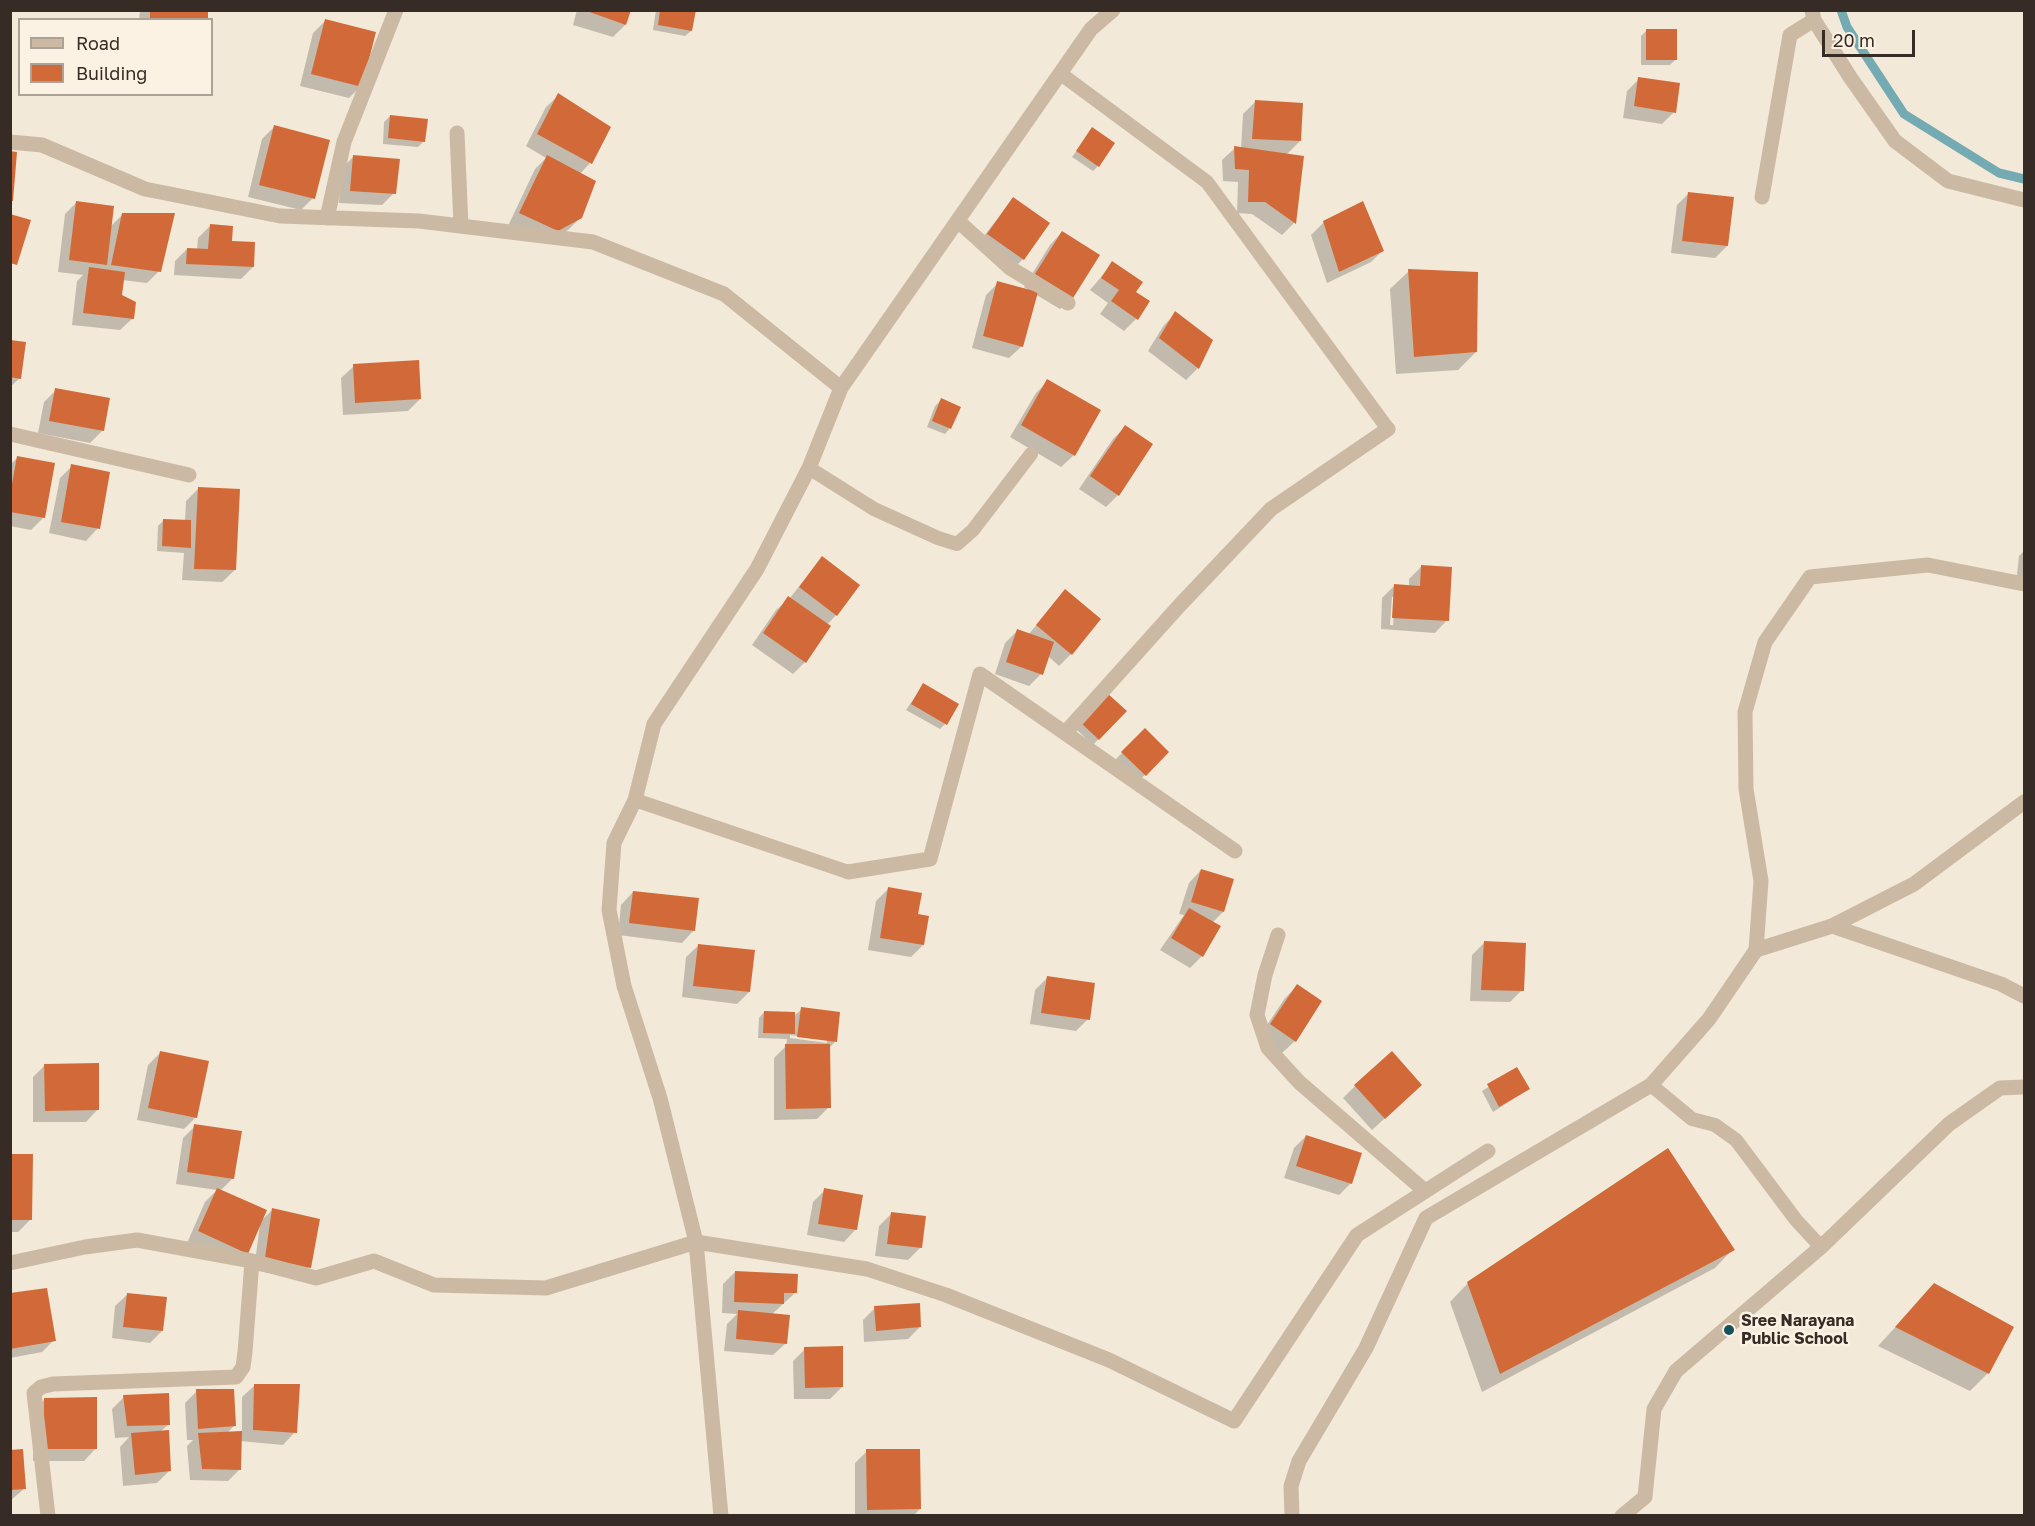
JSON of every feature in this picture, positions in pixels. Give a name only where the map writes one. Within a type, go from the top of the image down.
[{"type":"street","points":[[327,218],[345,142],[396,10]]},
{"type":"street","points":[[721,1515],[696,1242],[660,1098],[624,986],[609,910],[614,843],[635,800],[654,724],[758,569],[809,468],[841,388],[1091,29],[1113,10]]},
{"type":"street","points":[[1762,197],[1790,35],[1813,15],[1895,141],[1948,181],[2025,200]]},
{"type":"street","points":[[457,133],[461,226]]},
{"type":"street","points":[[10,142],[42,145],[145,189],[280,216],[419,221],[592,242],[724,294],[841,388]]},
{"type":"street","points":[[958,221],[1010,267],[1068,303]]},
{"type":"street","points":[[1065,733],[1179,606],[1271,509],[1388,429]]},
{"type":"street","points":[[10,434],[189,475]]},
{"type":"street","points":[[1292,1515],[1291,1486],[1299,1461],[1366,1348],[1426,1218],[1651,1085],[1710,1019],[1756,950],[1761,881],[1746,789],[1744,712],[1765,642],[1810,577],[1928,565],[2025,584]]},
{"type":"street","points":[[848,872],[930,859],[980,674],[1235,851]]},
{"type":"street","points":[[1756,950],[1832,926],[1914,884],[2025,801]]},
{"type":"street","points":[[1832,926],[2001,984],[2025,996]]},
{"type":"street","points":[[1278,935],[1264,975],[1257,1015],[1268,1048],[1299,1082],[1425,1191]]},
{"type":"street","points":[[1622,1515],[1644,1497],[1654,1409],[1676,1371],[1821,1247],[1949,1124],[2000,1088],[2025,1087]]},
{"type":"street","points":[[10,1263],[85,1246],[137,1240],[252,1261],[316,1278],[374,1261],[434,1285],[546,1288],[696,1242],[867,1269],[946,1295],[1109,1360],[1234,1421],[1357,1235],[1488,1150]]},
{"type":"street","points":[[48,1515],[34,1393],[41,1387],[53,1384],[237,1377],[243,1367],[245,1352],[252,1261]]},
{"type":"lane","points":[[1061,74],[1207,182],[1388,429]]},
{"type":"lane","points":[[809,468],[874,509],[938,538],[957,544],[974,530],[1031,454]]},
{"type":"lane","points":[[635,800],[848,872]]},
{"type":"lane","points":[[1651,1085],[1692,1119],[1715,1125],[1736,1140],[1796,1220],[1821,1247]]},
{"type":"building","points":[[150,10],[208,10],[208,18],[150,18]]},
{"type":"building","points":[[584,10],[631,10],[626,25]]},
{"type":"building","points":[[660,10],[696,10],[692,31],[658,25]]},
{"type":"building","points":[[325,19],[376,32],[362,87],[311,74]]},
{"type":"building","points":[[1646,29],[1677,29],[1677,60],[1646,60]]},
{"type":"building","points":[[1638,77],[1680,83],[1676,113],[1634,106]]},
{"type":"building","points":[[558,93],[611,127],[592,164],[537,134]]},
{"type":"building","points":[[1255,100],[1303,103],[1301,141],[1252,139]]},
{"type":"building","points":[[390,115],[428,119],[425,142],[388,138]]},
{"type":"building","points":[[274,125],[330,140],[315,199],[259,185]]},
{"type":"building","points":[[1092,127],[1115,143],[1099,167],[1076,151]]},
{"type":"building","points":[[1234,146],[1304,156],[1296,224],[1265,202],[1248,202],[1249,170],[1235,169]]},
{"type":"building","points":[[10,151],[17,152],[13,201],[10,201]]},
{"type":"building","points":[[353,155],[400,159],[396,194],[350,191]]},
{"type":"building","points":[[547,155],[596,181],[582,218],[558,231],[519,213]]},
{"type":"building","points":[[1688,192],[1734,197],[1728,246],[1682,241]]},
{"type":"building","points":[[1013,197],[1050,223],[1024,260],[987,234]]},
{"type":"building","points":[[76,201],[114,206],[107,265],[69,260]]},
{"type":"building","points":[[1363,201],[1384,251],[1339,272],[1323,221]]},
{"type":"building","points":[[122,213],[175,213],[161,272],[111,265]]},
{"type":"building","points":[[10,214],[31,220],[17,265],[10,263]]},
{"type":"building","points":[[210,224],[233,226],[232,241],[255,242],[254,267],[186,264],[187,248],[208,249]]},
{"type":"building","points":[[1062,231],[1100,255],[1073,298],[1035,274]]},
{"type":"building","points":[[1112,261],[1143,282],[1136,292],[1150,301],[1138,320],[1111,301],[1119,290],[1101,278]]},
{"type":"building","points":[[89,267],[125,272],[122,295],[136,302],[134,319],[83,313]]},
{"type":"building","points":[[1408,269],[1478,272],[1477,352],[1414,357]]},
{"type":"building","points":[[997,281],[1038,292],[1023,347],[983,336]]},
{"type":"building","points":[[1175,311],[1213,340],[1199,369],[1159,338]]},
{"type":"building","points":[[10,340],[26,342],[21,379],[10,377]]},
{"type":"building","points":[[419,360],[421,399],[355,403],[353,364]]},
{"type":"building","points":[[1047,379],[1101,410],[1075,456],[1021,425]]},
{"type":"building","points":[[55,388],[110,398],[104,431],[49,421]]},
{"type":"building","points":[[941,398],[961,407],[951,429],[932,421]]},
{"type":"building","points":[[1125,425],[1153,444],[1119,496],[1090,476]]},
{"type":"building","points":[[17,456],[55,463],[45,518],[10,512],[10,495]]},
{"type":"building","points":[[71,464],[110,472],[100,529],[61,522]]},
{"type":"building","points":[[198,487],[240,489],[236,570],[194,569]]},
{"type":"building","points":[[163,519],[191,520],[191,548],[162,546]]},
{"type":"building","points":[[822,556],[860,585],[837,616],[799,587]]},
{"type":"building","points":[[1421,565],[1452,567],[1449,621],[1392,618],[1394,584],[1420,586]]},
{"type":"building","points":[[1065,589],[1101,619],[1072,655],[1036,625]]},
{"type":"building","points":[[788,596],[831,626],[806,663],[763,633]]},
{"type":"building","points":[[1017,629],[1054,642],[1043,675],[1006,662]]},
{"type":"building","points":[[923,683],[959,704],[947,725],[911,704]]},
{"type":"building","points":[[1107,693],[1127,711],[1099,740],[1080,722]]},
{"type":"building","points":[[1145,728],[1169,752],[1146,776],[1121,752]]},
{"type":"building","points":[[1201,869],[1234,879],[1224,912],[1191,902]]},
{"type":"building","points":[[888,887],[922,893],[918,914],[929,916],[924,945],[880,938]]},
{"type":"building","points":[[633,891],[699,898],[695,931],[629,923]]},
{"type":"building","points":[[1189,908],[1221,926],[1203,957],[1171,938]]},
{"type":"building","points":[[1484,941],[1526,943],[1524,991],[1481,990]]},
{"type":"building","points":[[698,944],[755,950],[750,992],[693,986]]},
{"type":"building","points":[[1047,976],[1095,983],[1090,1020],[1041,1013]]},
{"type":"building","points":[[1297,984],[1322,1001],[1296,1042],[1270,1024]]},
{"type":"building","points":[[801,1007],[840,1012],[837,1042],[797,1037]]},
{"type":"building","points":[[764,1011],[795,1012],[795,1034],[763,1033]]},
{"type":"building","points":[[785,1044],[830,1044],[831,1108],[786,1109]]},
{"type":"building","points":[[160,1051],[209,1061],[197,1118],[148,1108]]},
{"type":"building","points":[[1392,1051],[1422,1085],[1385,1119],[1354,1085]]},
{"type":"building","points":[[99,1063],[99,1110],[45,1111],[44,1064]]},
{"type":"building","points":[[1517,1067],[1530,1089],[1499,1107],[1487,1084]]},
{"type":"building","points":[[194,1124],[242,1131],[234,1179],[187,1172]]},
{"type":"building","points":[[1306,1135],[1362,1153],[1352,1184],[1296,1166]]},
{"type":"building","points":[[1668,1148],[1735,1250],[1500,1374],[1467,1282]]},
{"type":"building","points":[[10,1154],[33,1154],[32,1220],[10,1220]]},
{"type":"building","points":[[217,1188],[267,1210],[248,1254],[198,1231]]},
{"type":"building","points":[[824,1188],[863,1195],[857,1230],[818,1224]]},
{"type":"building","points":[[272,1208],[320,1219],[311,1268],[265,1258]]},
{"type":"building","points":[[891,1212],[926,1216],[922,1248],[887,1244]]},
{"type":"building","points":[[735,1271],[798,1274],[797,1293],[784,1293],[784,1304],[734,1302]]},
{"type":"building","points":[[1934,1283],[2014,1327],[1989,1374],[1895,1327]]},
{"type":"building","points":[[47,1288],[56,1341],[10,1349],[10,1293]]},
{"type":"building","points":[[127,1293],[167,1297],[163,1331],[123,1327]]},
{"type":"building","points":[[920,1303],[921,1327],[876,1331],[874,1306]]},
{"type":"building","points":[[738,1310],[790,1315],[787,1344],[736,1339]]},
{"type":"building","points":[[843,1346],[843,1387],[805,1388],[804,1347]]},
{"type":"building","points":[[254,1384],[300,1384],[297,1433],[253,1430]]},
{"type":"building","points":[[196,1389],[234,1389],[236,1426],[198,1429]]},
{"type":"building","points":[[169,1393],[170,1425],[127,1426],[123,1395]]},
{"type":"building","points":[[97,1397],[97,1449],[44,1449],[44,1398]]},
{"type":"building","points":[[169,1430],[171,1471],[135,1475],[131,1433]]},
{"type":"building","points":[[242,1431],[241,1470],[202,1469],[198,1433]]},
{"type":"building","points":[[23,1449],[26,1489],[10,1490],[10,1450]]},
{"type":"building","points":[[866,1449],[920,1449],[921,1509],[867,1510]]},
{"type":"waterway","points":[[1841,10],[1847,27],[1904,114],[1999,173],[2024,179]]},
{"type":"place","name":"Sree Narayana Public School","points":[[1729,1330]]}]
